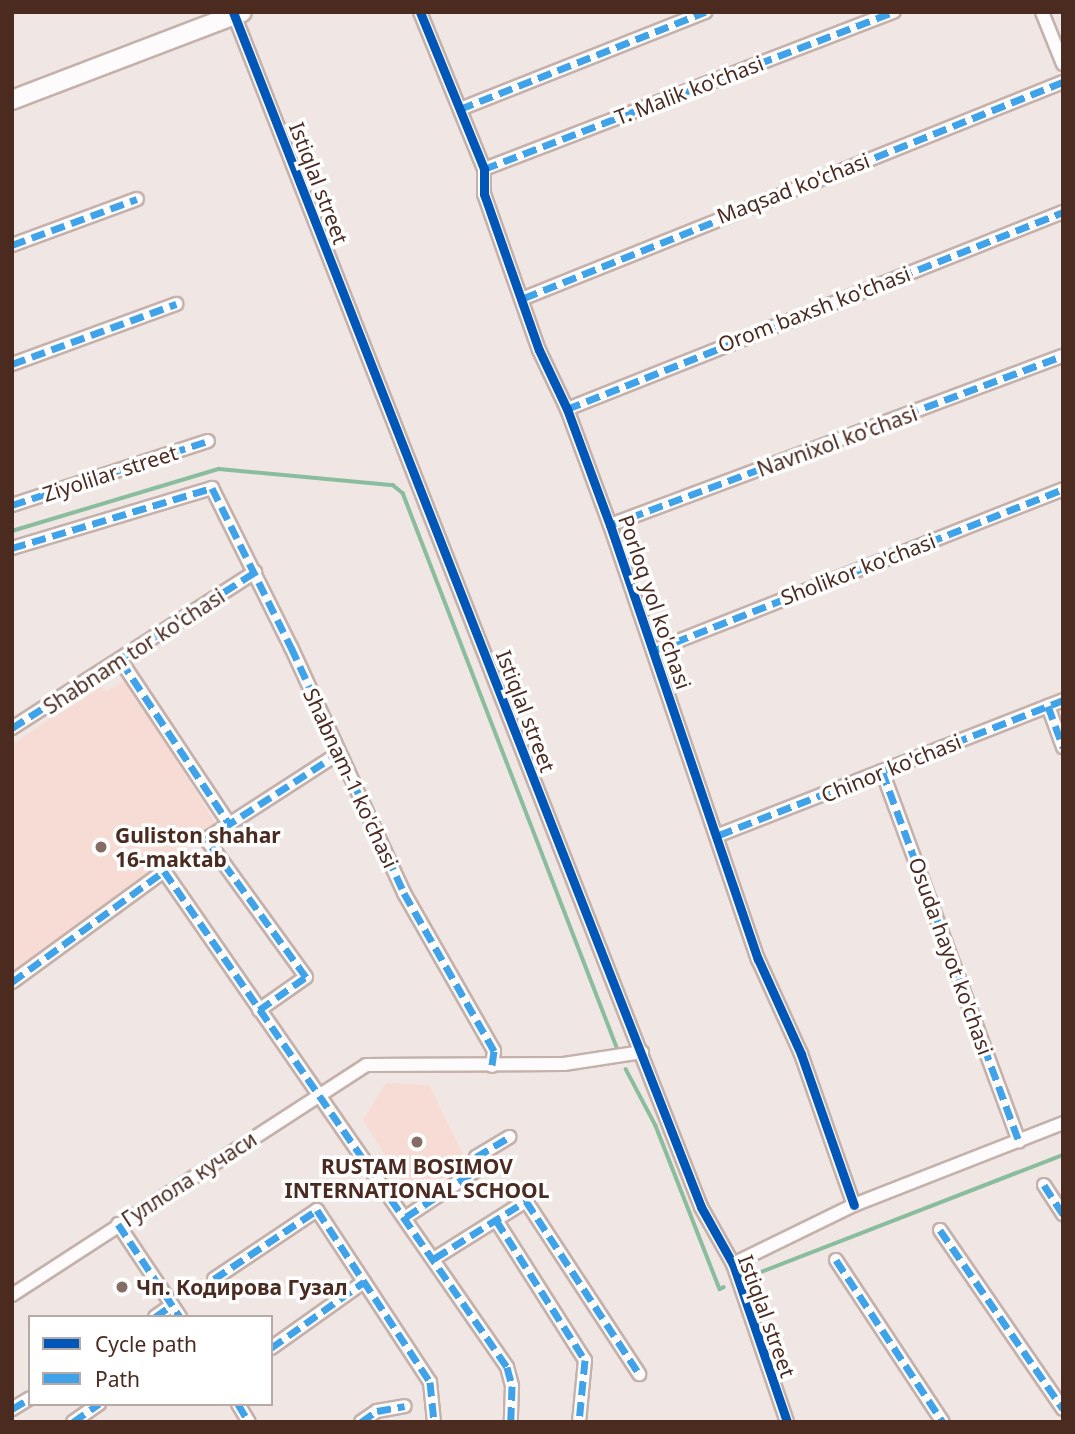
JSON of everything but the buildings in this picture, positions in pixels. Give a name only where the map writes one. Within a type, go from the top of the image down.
[{"type":"main road","points":[[12,100],[237,13]]},
{"type":"street","points":[[460,109],[705,12]]},
{"type":"street","name":"T. Malik ko'chasi","points":[[484,169],[894,12]]},
{"type":"street","points":[[1042,12],[1063,64]]},
{"type":"street","name":"Istiqlal street","points":[[237,13],[701,1206],[733,1264],[787,1422]]},
{"type":"street","name":"Porloq yol ko'chasi","points":[[421,13],[484,169],[484,194],[524,298],[539,350],[567,409],[655,650],[719,835],[758,960],[801,1054],[855,1205]]},
{"type":"street","name":"Maqsad ko'chasi","points":[[524,298],[1063,82]]},
{"type":"street","points":[[12,245],[136,199]]},
{"type":"street","name":"Orom baxsh ko'chasi","points":[[567,409],[1063,212]]},
{"type":"street","points":[[12,364],[176,304]]},
{"type":"street","name":"Navnixol ko'chasi","points":[[610,525],[1063,356]]},
{"type":"street","name":"Ziyolilar street","points":[[12,505],[208,441]]},
{"type":"street","name":"Shabnam-1 ko'chasi","points":[[12,548],[212,488],[404,893],[494,1051],[492,1066]]},
{"type":"street","name":"Sholikor ko'chasi","points":[[655,650],[1063,489]]},
{"type":"street","name":"Shabnam tor ko'chasi","points":[[12,728],[121,661],[254,572]]},
{"type":"street","points":[[121,661],[230,825]]},
{"type":"street","name":"Chinor ko'chasi","points":[[719,835],[1063,699]]},
{"type":"street","points":[[1048,706],[1063,747]]},
{"type":"street","points":[[259,1010],[306,977],[206,839],[339,753]]},
{"type":"street","name":"Osuda hayot ko'chasi","points":[[883,771],[1019,1140]]},
{"type":"street","points":[[12,982],[163,871],[318,1096],[435,1258],[507,1367],[510,1422]]},
{"type":"street","points":[[492,1066],[564,1064],[642,1052]]},
{"type":"street","name":"Гуллола кучаси","points":[[12,1295],[366,1065],[492,1066]]},
{"type":"street","points":[[733,1264],[855,1205],[1063,1123]]},
{"type":"street","points":[[406,1217],[478,1169],[476,1157],[509,1137]]},
{"type":"street","points":[[1044,1185],[1063,1214]]},
{"type":"street","points":[[435,1258],[526,1201],[639,1374]]},
{"type":"street","points":[[214,1279],[317,1210],[430,1382],[435,1422]]},
{"type":"street","points":[[496,1220],[585,1360],[579,1422]]},
{"type":"street","points":[[118,1224],[179,1315]]},
{"type":"street","points":[[940,1230],[1063,1409]]},
{"type":"street","points":[[836,1260],[943,1422]]},
{"type":"street","points":[[273,1347],[364,1282]]},
{"type":"street","points":[[158,1315],[172,1305]]},
{"type":"street","points":[[12,1409],[28,1399]]},
{"type":"street","points":[[73,1422],[96,1406]]},
{"type":"street","points":[[239,1406],[248,1422]]},
{"type":"street","points":[[361,1422],[377,1411],[405,1406]]},
{"type":"shaded area","name":"Guliston shahar 16-maktab","points":[[126,680],[217,826],[12,978],[12,745],[100,684],[106,691]]},
{"type":"shaded area","name":"RUSTAM BOSIMOV INTERNATIONAL SCHOOL","points":[[386,1083],[429,1085],[467,1163],[413,1198],[363,1120]]},
{"type":"waterway","points":[[12,531],[219,469],[393,485],[403,493],[618,1050]]},
{"type":"waterway","points":[[626,1069],[656,1126],[720,1289],[724,1287]]},
{"type":"waterway","points":[[743,1279],[1063,1155]]},
{"type":"marked path","points":[[460,109],[705,12]]},
{"type":"marked path","points":[[484,169],[894,12]]},
{"type":"marked path","points":[[524,298],[1063,82]]},
{"type":"marked path","points":[[12,245],[137,199]]},
{"type":"marked path","points":[[567,409],[1063,212]]},
{"type":"marked path","points":[[12,364],[176,304]]},
{"type":"marked path","points":[[610,525],[1063,356]]},
{"type":"marked path","points":[[12,505],[208,441]]},
{"type":"marked path","points":[[12,548],[212,488],[291,647],[404,893],[494,1051],[492,1066]]},
{"type":"marked path","points":[[655,650],[1063,489]]},
{"type":"marked path","points":[[12,728],[255,572]]},
{"type":"marked path","points":[[121,661],[230,825]]},
{"type":"marked path","points":[[719,835],[1063,700]]},
{"type":"marked path","points":[[1048,706],[1063,747]]},
{"type":"marked path","points":[[259,1010],[306,977],[206,839],[339,753]]},
{"type":"marked path","points":[[882,771],[1019,1141]]},
{"type":"marked path","points":[[12,982],[164,871],[507,1367],[512,1386],[511,1422]]},
{"type":"marked path","points":[[406,1217],[478,1169],[476,1157],[509,1137]]},
{"type":"marked path","points":[[1044,1185],[1063,1214]]},
{"type":"marked path","points":[[435,1258],[526,1201],[639,1374]]},
{"type":"marked path","points":[[214,1279],[317,1210],[430,1382],[434,1422]]},
{"type":"marked path","points":[[496,1220],[585,1360],[579,1422]]},
{"type":"marked path","points":[[118,1224],[179,1315]]},
{"type":"marked path","points":[[940,1230],[1063,1409]]},
{"type":"marked path","points":[[836,1260],[943,1422]]},
{"type":"marked path","points":[[273,1347],[364,1282]]},
{"type":"marked path","points":[[158,1315],[172,1305]]},
{"type":"marked path","points":[[12,1409],[28,1399]]},
{"type":"marked path","points":[[73,1422],[96,1406]]},
{"type":"marked path","points":[[239,1406],[249,1422]]},
{"type":"marked path","points":[[361,1422],[377,1411],[405,1406]]},
{"type":"cycle path","points":[[233,12],[701,1207],[733,1264],[787,1422]]},
{"type":"cycle path","points":[[420,12],[484,169],[484,194],[539,350],[567,409],[610,525],[758,959],[801,1054],[854,1205]]},
{"type":"place","name":"Guliston shahar 16-maktab","points":[[101,847]]},
{"type":"place","name":"RUSTAM BOSIMOV INTERNATIONAL SCHOOL","points":[[417,1142]]},
{"type":"place","name":"Чп. Кодирова Гузал","points":[[122,1287]]}]
